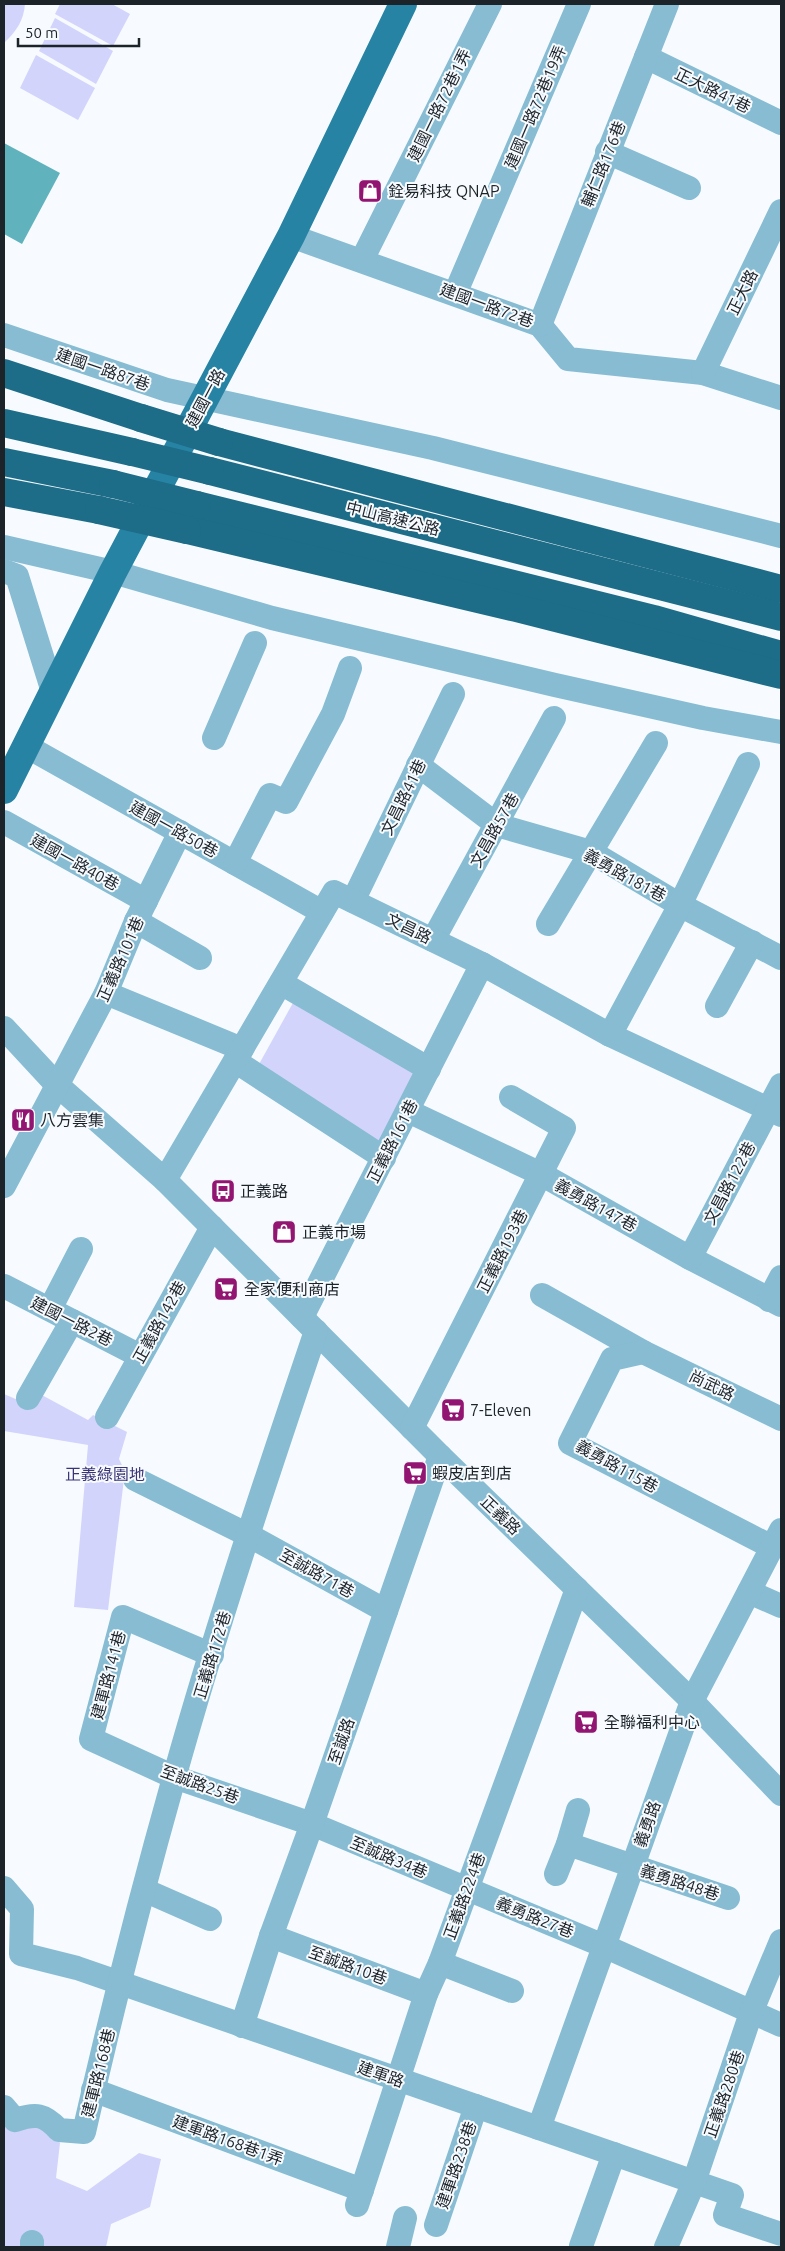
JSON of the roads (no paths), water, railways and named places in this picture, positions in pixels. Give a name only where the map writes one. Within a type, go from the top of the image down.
[{"type":"highway","points":[[4,373],[219,442],[781,590]]},
{"type":"highway","name":"中山高速公路","points":[[4,423],[210,471],[781,616]]},
{"type":"highway","points":[[4,462],[113,484],[654,619],[781,655]]},
{"type":"highway","points":[[4,492],[99,510],[187,530],[516,608],[781,675]]},
{"type":"main road","name":"建國一路","points":[[4,790],[113,572],[291,236],[403,4]]},
{"type":"street","name":"建國一路72巷1弄","points":[[362,260],[490,4]]},
{"type":"street","name":"建國一路72巷19弄","points":[[455,294],[579,4]]},
{"type":"street","name":"輔仁路176巷","points":[[540,324],[667,4]]},
{"type":"street","name":"正大路41巷","points":[[646,56],[781,123]]},
{"type":"street","points":[[607,152],[689,188]]},
{"type":"street","name":"正大路","points":[[703,373],[781,211]]},
{"type":"street","name":"建國一路72巷","points":[[291,236],[540,324],[568,360],[703,373],[781,398]]},
{"type":"street","name":"建國一路87巷","points":[[4,335],[155,387],[204,400],[433,448],[781,536]]},
{"type":"street","points":[[4,547],[113,572],[272,618],[573,689],[781,732]]},
{"type":"street","points":[[4,571],[17,576],[53,692]]},
{"type":"street","points":[[214,738],[255,643]]},
{"type":"street","points":[[235,864],[270,795],[286,802],[333,714],[350,668]]},
{"type":"street","name":"文昌路41巷","points":[[353,901],[453,694]]},
{"type":"street","name":"文昌路57巷","points":[[433,940],[554,718]]},
{"type":"street","points":[[548,924],[656,743]]},
{"type":"street","name":"建國一路50巷","points":[[26,746],[322,912]]},
{"type":"street","points":[[610,1035],[680,905],[748,764]]},
{"type":"street","name":"義勇路181巷","points":[[418,765],[497,825],[590,852],[680,905],[752,942],[780,954]]},
{"type":"street","name":"建國一路40巷","points":[[4,822],[141,911],[200,958]]},
{"type":"street","name":"正義路101巷","points":[[4,1186],[56,1084],[106,993],[141,911],[180,832]]},
{"type":"street","name":"文昌路","points":[[166,1180],[334,892],[482,964],[610,1035],[774,1112]]},
{"type":"street","points":[[717,1006],[752,942]]},
{"type":"street","name":"正義路161巷","points":[[309,1324],[384,1158],[482,964]]},
{"type":"street","points":[[281,983],[429,1069]]},
{"type":"street","points":[[106,993],[238,1055],[384,1158]]},
{"type":"street","name":"正義路","points":[[4,1028],[56,1084],[166,1180],[440,1456],[692,1702],[781,1794]]},
{"type":"street","name":"文昌路122巷","points":[[690,1258],[774,1112],[781,1085]]},
{"type":"street","name":"正義路193巷","points":[[412,1428],[564,1128],[511,1097]]},
{"type":"street","name":"義勇路147巷","points":[[408,1111],[541,1174],[690,1258],[775,1302]]},
{"type":"street","name":"正義路142巷","points":[[107,1417],[212,1227]]},
{"type":"street","points":[[50,1309],[81,1249]]},
{"type":"street","points":[[775,1302],[781,1277]]},
{"type":"street","name":"建國一路2巷","points":[[4,1286],[140,1356]]},
{"type":"street","name":"尚武路","points":[[542,1295],[643,1352],[781,1419]]},
{"type":"street","points":[[28,1398],[72,1321]]},
{"type":"street","name":"正義路172巷","points":[[120,1983],[174,1777],[248,1536],[309,1324]]},
{"type":"street","name":"義勇路115巷","points":[[643,1352],[612,1359],[570,1443],[777,1539]]},
{"type":"street","name":"至誠路","points":[[242,2026],[271,1936],[440,1456]]},
{"type":"street","name":"至誠路71巷","points":[[135,1479],[248,1536],[386,1611]]},
{"type":"street","name":"義勇路","points":[[539,2128],[692,1702],[777,1539]]},
{"type":"street","name":"正義路224巷","points":[[360,2197],[426,1994],[440,1963],[576,1589]]},
{"type":"street","points":[[749,1592],[781,1606]]},
{"type":"street","name":"建軍路141巷","points":[[91,1739],[123,1618],[212,1655]]},
{"type":"street","name":"至誠路25巷","points":[[91,1739],[174,1777],[312,1824]]},
{"type":"street","points":[[556,1874],[568,1844],[578,1810]]},
{"type":"street","name":"至誠路34巷","points":[[312,1824],[466,1889]]},
{"type":"street","name":"義勇路48巷","points":[[568,1844],[728,1898]]},
{"type":"street","name":"建軍路","points":[[4,1888],[22,1909],[21,1954],[77,1968],[732,2195],[726,2215],[781,2234]]},
{"type":"street","name":"義勇路27巷","points":[[466,1889],[604,1946],[781,2025]]},
{"type":"street","points":[[144,1890],[210,1919]]},
{"type":"street","name":"至誠路10巷","points":[[271,1936],[426,1994]]},
{"type":"street","name":"正義路280巷","points":[[666,2247],[694,2182],[751,2013],[781,1941]]},
{"type":"street","points":[[440,1963],[512,1991]]},
{"type":"street","name":"建軍路168巷","points":[[4,2107],[16,2120],[33,2114],[50,2120],[59,2130],[84,2132],[120,1983]]},
{"type":"street","name":"建軍路168巷1弄","points":[[94,2090],[360,2197]]},
{"type":"street","name":"建軍路238巷","points":[[436,2224],[476,2106]]},
{"type":"street","points":[[581,2246],[614,2154]]},
{"type":"street","points":[[398,2247],[405,2218]]},
{"type":"place","name":"銓易科技 QNAP","points":[[370,191]]},
{"type":"place","name":"八方雲集","points":[[23,1120]]},
{"type":"place","name":"正義路","points":[[223,1191]]},
{"type":"place","name":"正義市場","points":[[284,1232]]},
{"type":"place","name":"全家便利商店","points":[[226,1289]]},
{"type":"place","name":"7-Eleven","points":[[453,1410]]},
{"type":"place","name":"蝦皮店到店","points":[[415,1473]]},
{"type":"place","name":"全聯福利中心","points":[[586,1722]]},
{"type":"park label","name":"正義綠園地","points":[[105,1474]]}]
